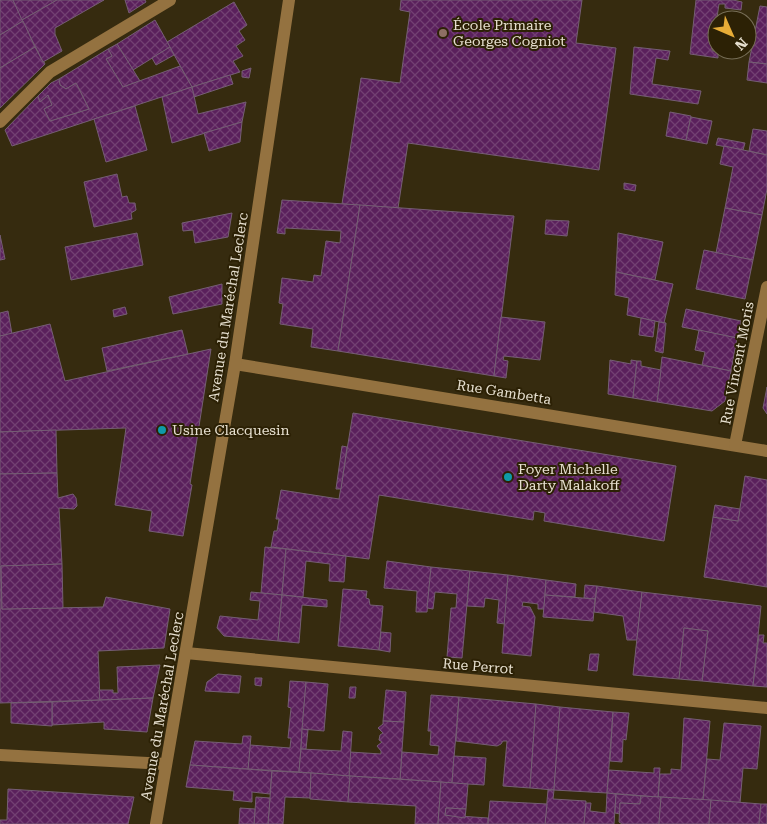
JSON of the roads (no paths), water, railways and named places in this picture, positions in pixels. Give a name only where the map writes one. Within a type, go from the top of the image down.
[{"type":"street","points":[[0,122],[50,72],[170,0]]},
{"type":"street","name":"Avenue du Maréchal Leclerc","points":[[156,824],[235,364],[289,0]]},
{"type":"street","name":"Rue Vincent Moris","points":[[736,445],[767,287]]},
{"type":"street","name":"Rue Gambetta","points":[[235,364],[767,451]]},
{"type":"street","name":"Rue Perrot","points":[[186,653],[767,708]]},
{"type":"street","points":[[0,755],[166,764]]},
{"type":"place","name":"École Primaire Georges Cogniot","points":[[443,33]]},
{"type":"place","name":"Usine Clacquesin","points":[[162,430]]},
{"type":"place","name":"Foyer Michelle Darty Malakoff","points":[[508,477]]}]
